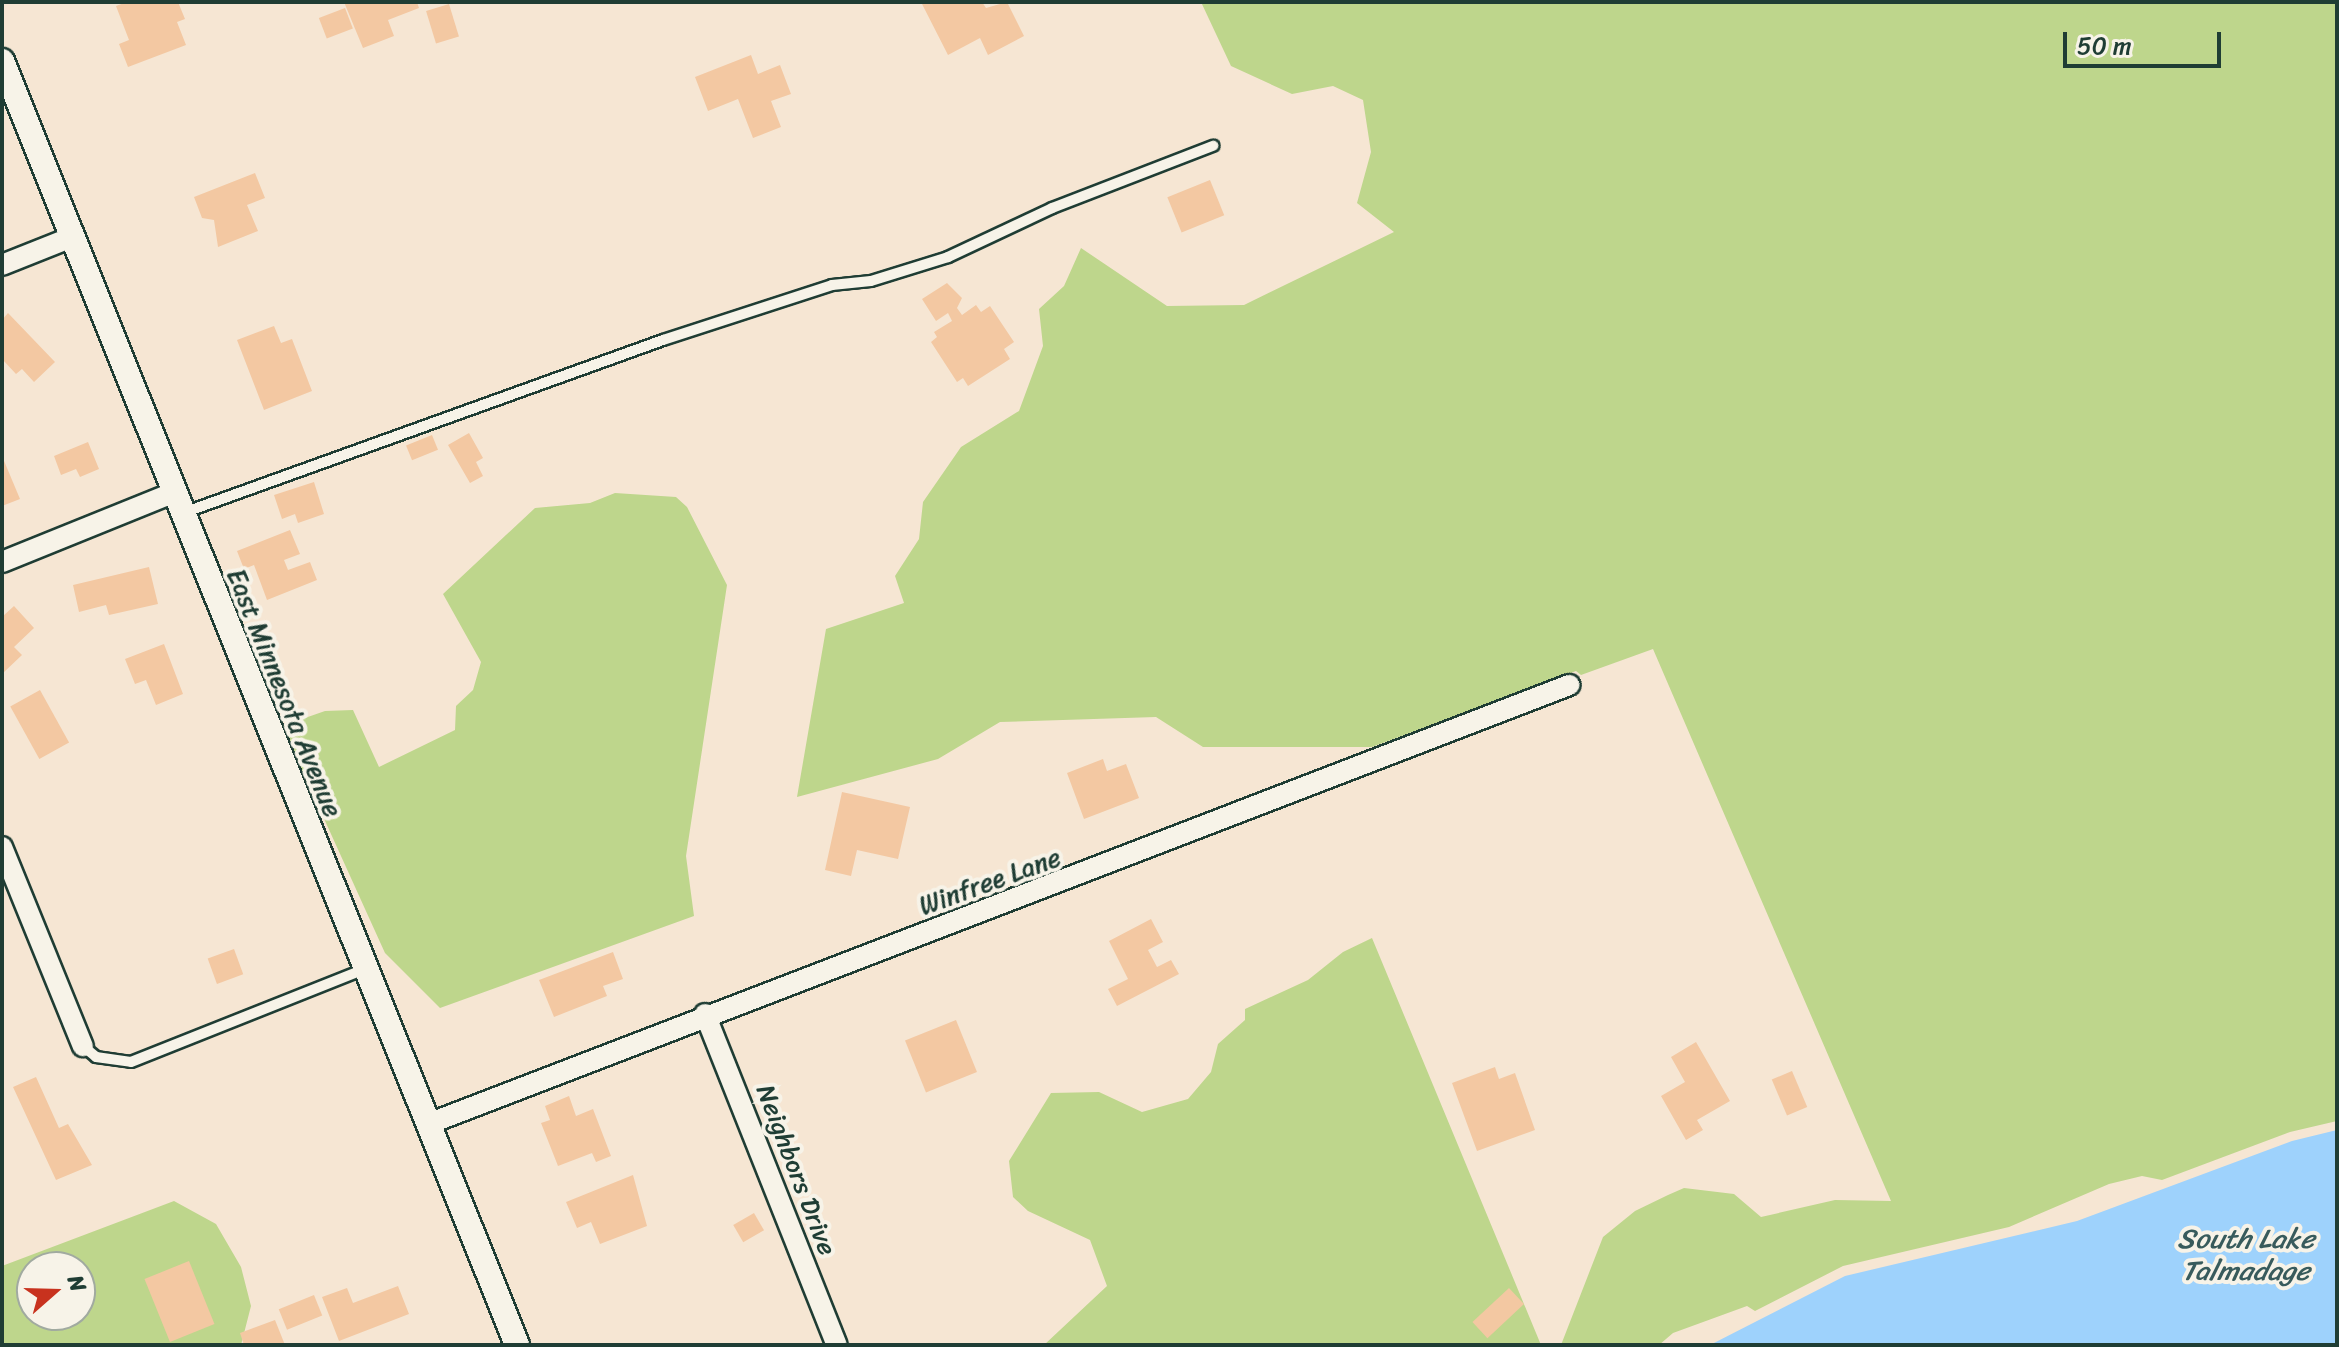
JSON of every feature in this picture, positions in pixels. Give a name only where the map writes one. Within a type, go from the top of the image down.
[{"type":"street","name":"East Minnesota Avenue","points":[[2,61],[70,238],[517,1345]]},
{"type":"street","points":[[2,265],[70,238]]},
{"type":"street","points":[[2,562],[177,503]]},
{"type":"street","name":"Winfree Lane","points":[[428,1124],[705,1014],[985,913],[1569,685]]},
{"type":"street","points":[[2,847],[83,1046]]},
{"type":"street","name":"Neighbors Drive","points":[[705,1014],[837,1345]]},
{"type":"lane","points":[[177,503],[832,285],[871,281],[948,257],[1052,208],[1213,146]]},
{"type":"lane","points":[[83,1046],[96,1057],[131,1062],[365,969]]},
{"type":"green space","points":[[1201,2],[2337,2],[2337,1121],[2290,1132],[2162,1180],[2142,1176],[2109,1184],[2009,1227],[1843,1266],[1755,1311],[1747,1306],[1673,1333],[1659,1345],[1561,1345],[1603,1237],[1635,1211],[1684,1188],[1734,1194],[1761,1217],[1835,1200],[1891,1201],[1653,649],[1581,675],[1576,671],[1372,747],[1203,747],[1156,717],[1000,722],[938,759],[797,797],[826,629],[904,603],[895,576],[919,539],[923,502],[961,447],[1019,411],[1043,346],[1039,309],[1064,286],[1081,248],[1167,306],[1244,305],[1394,232],[1357,203],[1371,152],[1363,100],[1333,86],[1292,94],[1231,66]]},
{"type":"green space","points":[[615,493],[676,497],[687,507],[727,585],[686,856],[694,916],[440,1008],[385,953],[282,726],[325,711],[353,710],[379,767],[455,730],[456,706],[473,690],[481,662],[443,594],[535,508],[590,503]]},
{"type":"green space","points":[[1372,938],[1541,1345],[1044,1345],[1107,1286],[1090,1240],[1028,1211],[1013,1197],[1009,1161],[1051,1093],[1099,1092],[1142,1112],[1188,1099],[1211,1072],[1218,1044],[1245,1020],[1245,1009],[1308,980],[1343,952]]},
{"type":"green space","points":[[174,1201],[216,1224],[241,1267],[251,1306],[241,1345],[2,1345],[2,1266],[16,1261],[16,1331],[96,1331],[96,1251],[42,1251]]},
{"type":"water","name":"South Lake Talmadage","points":[[2337,1130],[2337,1345],[1710,1345],[1845,1276],[2077,1221],[2292,1141]]},
{"type":"building","points":[[127,2],[178,2],[185,19],[177,22],[186,45],[128,67],[119,44],[129,40],[116,6]]},
{"type":"building","points":[[344,2],[417,2],[419,8],[388,20],[394,36],[363,48]]},
{"type":"building","points":[[982,2],[986,8],[1007,2],[1024,36],[988,55],[980,38],[948,55],[922,4]]},
{"type":"building","points":[[449,4],[459,37],[436,44],[426,11]]},
{"type":"building","points":[[345,8],[353,29],[327,39],[319,18]]},
{"type":"building","points":[[751,55],[758,74],[780,65],[791,94],[771,101],[781,127],[753,138],[738,99],[708,111],[695,77]]},
{"type":"building","points":[[255,173],[265,198],[247,205],[258,231],[218,247],[214,220],[202,218],[194,197]]},
{"type":"building","points":[[1210,180],[1224,215],[1182,232],[1167,197]]},
{"type":"building","points":[[947,283],[962,298],[957,308],[962,315],[976,305],[981,312],[990,306],[1014,342],[1004,349],[1010,359],[968,386],[963,378],[957,382],[931,342],[937,337],[934,332],[952,321],[948,313],[936,321],[922,299]]},
{"type":"building","points":[[8,313],[55,362],[34,382],[22,369],[16,374],[2,359],[2,320]]},
{"type":"building","points":[[274,326],[281,343],[292,339],[312,391],[264,410],[237,340]]},
{"type":"building","points":[[469,433],[483,458],[476,462],[483,476],[470,483],[448,445]]},
{"type":"building","points":[[432,435],[438,450],[412,460],[406,445]]},
{"type":"building","points":[[88,442],[99,469],[80,477],[76,469],[61,475],[54,456]]},
{"type":"building","points":[[2,456],[20,499],[2,506]]},
{"type":"building","points":[[314,482],[324,514],[298,523],[295,514],[282,519],[274,495]]},
{"type":"building","points":[[290,530],[300,554],[284,560],[288,570],[310,562],[317,580],[267,600],[254,565],[244,569],[237,551]]},
{"type":"building","points":[[149,567],[158,604],[109,615],[106,605],[79,612],[73,585]]},
{"type":"building","points":[[14,606],[34,628],[14,647],[22,655],[2,674],[2,617]]},
{"type":"building","points":[[164,644],[183,694],[156,705],[146,680],[135,684],[125,659]]},
{"type":"building","points":[[40,690],[69,742],[39,759],[10,706]]},
{"type":"building","points":[[1103,759],[1107,771],[1126,764],[1139,798],[1084,819],[1067,773]]},
{"type":"building","points":[[842,792],[910,807],[898,859],[857,850],[851,876],[825,870]]},
{"type":"building","points":[[1151,919],[1163,942],[1148,950],[1157,967],[1171,960],[1179,974],[1117,1006],[1108,989],[1128,979],[1109,941]]},
{"type":"building","points":[[234,949],[243,974],[217,984],[208,959]]},
{"type":"building","points":[[613,952],[623,979],[603,986],[607,996],[554,1017],[539,980]]},
{"type":"building","points":[[956,1020],[977,1072],[926,1093],[905,1041]]},
{"type":"building","points":[[1696,1042],[1730,1101],[1697,1120],[1703,1130],[1686,1140],[1661,1096],[1685,1082],[1671,1057]]},
{"type":"building","points":[[1495,1067],[1499,1079],[1515,1073],[1535,1130],[1477,1151],[1452,1083]]},
{"type":"building","points":[[1792,1071],[1807,1107],[1787,1115],[1772,1080]]},
{"type":"building","points":[[36,1077],[59,1128],[68,1124],[92,1165],[56,1180],[13,1087]]},
{"type":"building","points":[[569,1096],[576,1116],[593,1109],[611,1156],[596,1162],[592,1153],[558,1166],[541,1123],[550,1120],[545,1106]]},
{"type":"building","points":[[633,1175],[647,1226],[600,1244],[591,1222],[577,1228],[566,1202]]},
{"type":"building","points":[[754,1213],[764,1230],[743,1242],[733,1225]]},
{"type":"building","points":[[189,1261],[214,1324],[170,1342],[144,1279]]},
{"type":"building","points":[[398,1286],[409,1314],[339,1341],[322,1297],[347,1288],[353,1303]]},
{"type":"building","points":[[1509,1288],[1524,1304],[1487,1338],[1472,1322]]},
{"type":"building","points":[[314,1295],[322,1315],[287,1330],[279,1309]]},
{"type":"building","points":[[275,1320],[285,1345],[244,1345],[240,1333]]}]
